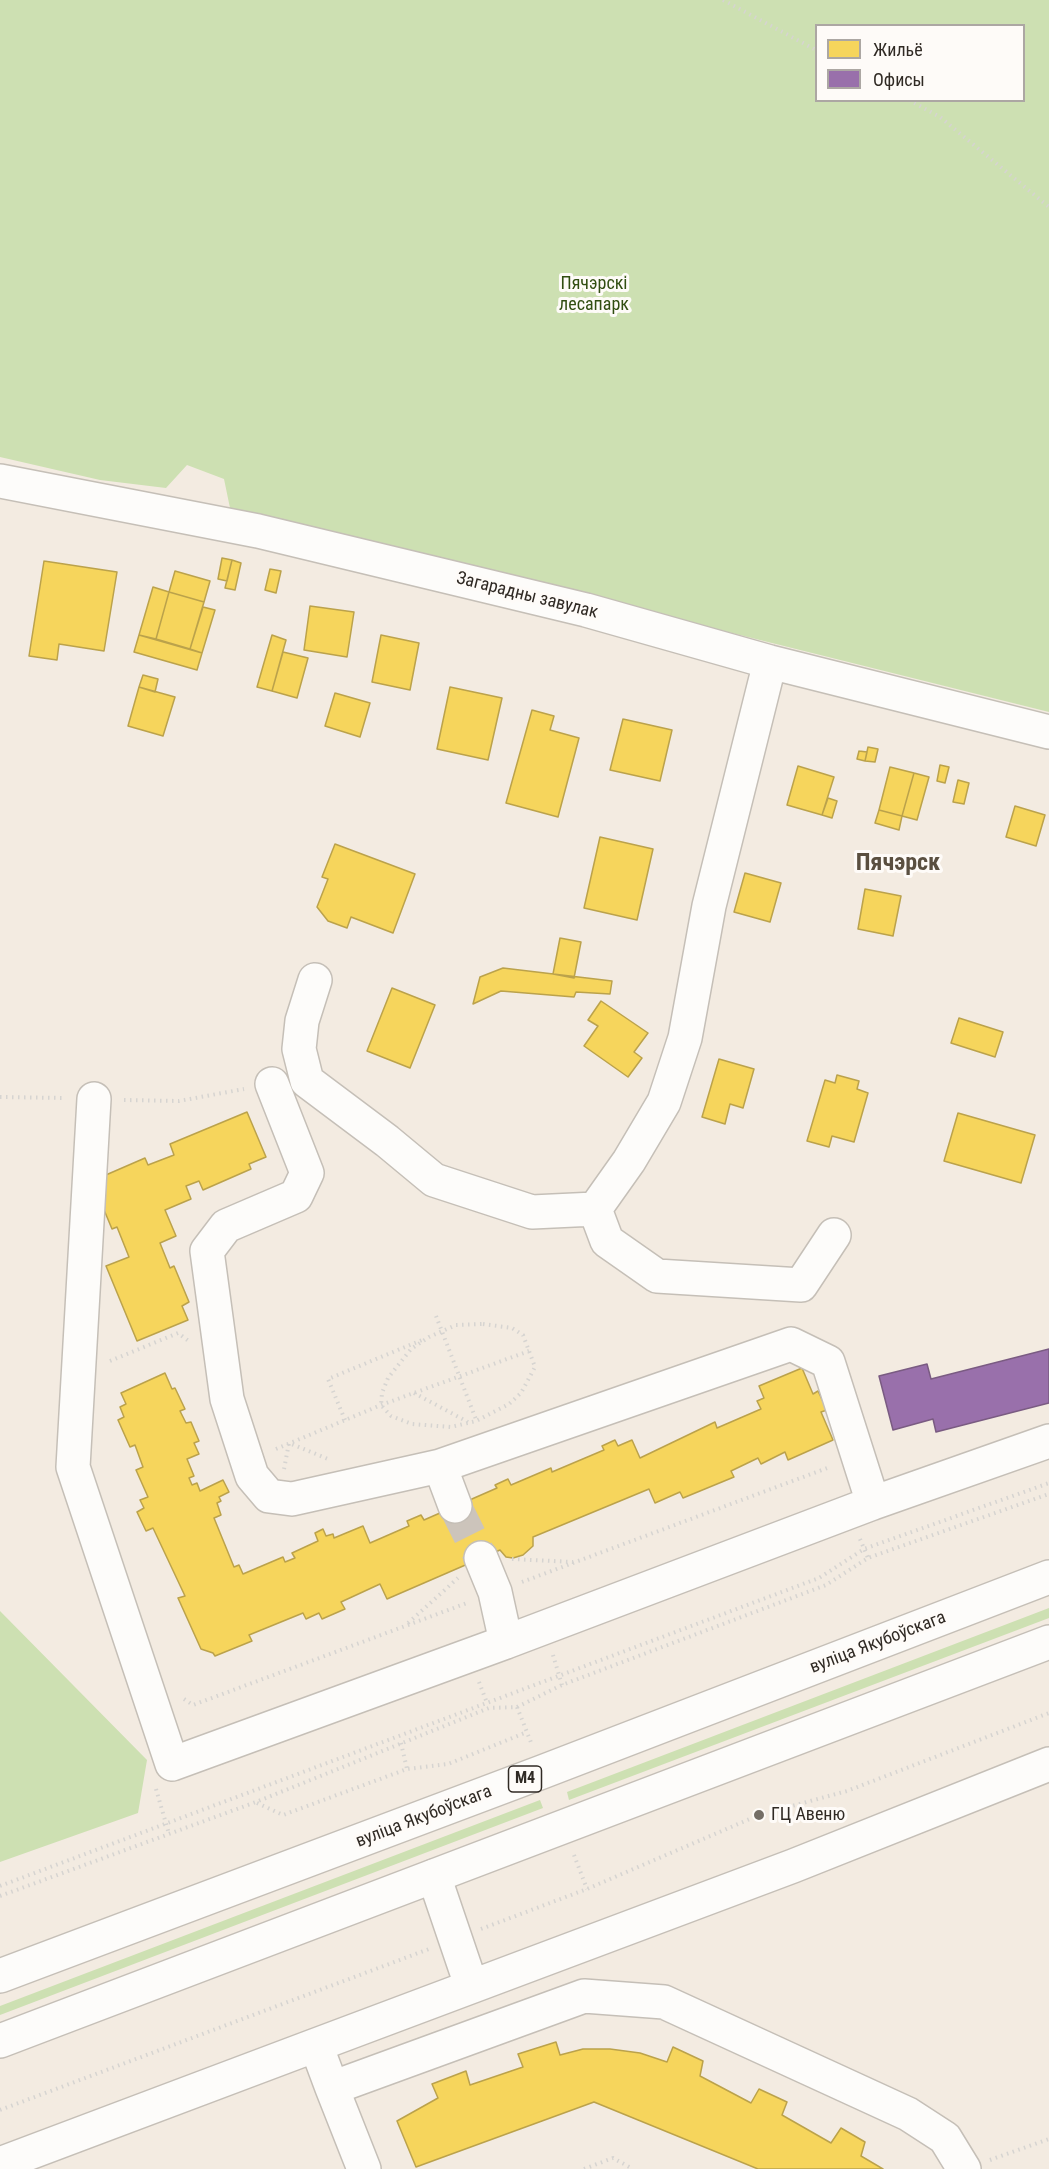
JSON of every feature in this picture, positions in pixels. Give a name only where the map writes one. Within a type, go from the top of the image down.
[{"type":"street","name":"Загарадны завулак","points":[[0,481],[258,531],[586,610],[770,662],[1049,732]]},
{"type":"street","points":[[595,1209],[629,1161],[664,1102],[685,1038],[709,906],[770,662]]},
{"type":"street","points":[[315,980],[302,1021],[299,1049],[307,1081],[387,1141],[434,1180],[532,1212],[595,1209]]},
{"type":"street","points":[[272,1084],[307,1173],[296,1196],[226,1226],[207,1251],[227,1399],[252,1476],[269,1496],[292,1498],[440,1466],[477,1430],[791,1344],[828,1362],[873,1503]]},
{"type":"street","points":[[94,1099],[73,1467],[172,1764],[506,1642],[873,1503],[1049,1442]]},
{"type":"street","points":[[595,1209],[607,1241],[657,1276],[801,1285],[834,1235]]},
{"type":"street","points":[[440,1466],[455,1506]]},
{"type":"street","points":[[481,1558],[495,1592],[506,1642]]},
{"type":"street","name":"вуліца Якубоўскага","points":[[0,1976],[542,1772],[1049,1577]]},
{"type":"street","points":[[0,2041],[1049,1642]]},
{"type":"street","points":[[0,2164],[471,1985],[794,1866],[1049,1764]]},
{"type":"street","points":[[434,1876],[457,1938],[471,1985]]},
{"type":"street","points":[[332,2088],[584,1996],[664,2002],[908,2115],[945,2138],[964,2169]]},
{"type":"street","points":[[316,2045],[364,2169]]},
{"type":"path","points":[[723,0],[815,50]]},
{"type":"path","points":[[913,102],[940,117],[1049,207]]},
{"type":"path","points":[[0,1096],[179,1101],[272,1084]]},
{"type":"path","points":[[436,1316],[460,1377],[477,1430]]},
{"type":"path","points":[[345,1420],[328,1379],[442,1331],[456,1326],[483,1324],[512,1328],[524,1335],[535,1367],[521,1393],[477,1430],[412,1424],[391,1416],[381,1405],[382,1393],[388,1378],[411,1349],[442,1331]]},
{"type":"path","points":[[104,1364],[178,1333],[193,1344]]},
{"type":"path","points":[[247,1461],[381,1405],[529,1351]]},
{"type":"path","points":[[414,1393],[477,1430]]},
{"type":"path","points":[[180,1688],[184,1699],[193,1706],[858,1456]]},
{"type":"path","points":[[0,1886],[167,1826],[819,1578],[864,1549],[1049,1483]]},
{"type":"path","points":[[0,1896],[256,1802],[489,1708],[517,1707],[562,1685],[826,1585],[868,1558],[1049,1494]]},
{"type":"path","points":[[405,1626],[481,1558],[577,1562]]},
{"type":"path","points":[[517,1707],[533,1749]]},
{"type":"path","points":[[0,2110],[587,1889],[759,1815],[847,1791],[1049,1713]]},
{"type":"path","points":[[256,1802],[283,1815],[408,1769],[448,1764],[527,1732]]},
{"type":"path","points":[[401,1743],[408,1769]]},
{"type":"path","points":[[169,1834],[155,1788],[172,1764]]},
{"type":"path","points":[[573,1852],[587,1889]]},
{"type":"path","points":[[964,2169],[1049,2139]]},
{"type":"path","points":[[584,2169],[613,2158],[633,2169]]},
{"type":"green space","name":"Пячэрскі лесапарк","points":[[0,0],[1049,0],[1049,712],[230,508],[224,479],[187,465],[166,488],[100,480],[0,457]]},
{"type":"green space","points":[[1049,1608],[1049,1618],[569,1800],[567,1792]]},
{"type":"green space","points":[[0,1611],[147,1760],[138,1813],[0,1862]]},
{"type":"green space","points":[[540,1800],[543,1808],[0,2015],[0,2006]]},
{"type":"building: Жильё","points":[[222,558],[232,560],[227,581],[218,579]]},
{"type":"building: Жильё","points":[[232,560],[241,563],[235,590],[225,588]]},
{"type":"building: Жильё","points":[[44,561],[117,572],[104,651],[59,644],[57,660],[29,656]]},
{"type":"building: Жильё","points":[[270,569],[281,571],[276,593],[265,590]]},
{"type":"building: Жильё","points":[[175,571],[210,581],[204,602],[169,592]]},
{"type":"building: Жильё","points":[[153,587],[169,592],[156,639],[139,635]]},
{"type":"building: Жильё","points":[[169,592],[204,602],[190,649],[156,639]]},
{"type":"building: Жильё","points":[[310,606],[354,612],[347,657],[304,650]]},
{"type":"building: Жильё","points":[[203,607],[215,610],[202,653],[190,649]]},
{"type":"building: Жильё","points":[[139,635],[202,653],[197,670],[134,652]]},
{"type":"building: Жильё","points":[[272,635],[286,640],[272,691],[257,687]]},
{"type":"building: Жильё","points":[[381,635],[419,643],[410,690],[372,682]]},
{"type":"building: Жильё","points":[[283,652],[308,658],[297,698],[272,691]]},
{"type":"building: Жильё","points":[[143,675],[158,679],[155,692],[139,687]]},
{"type":"building: Жильё","points":[[139,687],[175,697],[163,736],[128,726]]},
{"type":"building: Жильё","points":[[450,687],[502,698],[488,760],[437,749]]},
{"type":"building: Жильё","points":[[335,693],[370,703],[360,737],[325,726]]},
{"type":"building: Жильё","points":[[532,710],[554,716],[550,730],[579,738],[558,817],[506,803]]},
{"type":"building: Жильё","points":[[623,719],[672,730],[660,781],[610,770]]},
{"type":"building: Жильё","points":[[868,747],[878,749],[875,762],[865,761]]},
{"type":"building: Жильё","points":[[859,751],[867,752],[865,761],[857,759]]},
{"type":"building: Жильё","points":[[940,765],[949,767],[945,783],[937,781]]},
{"type":"building: Жильё","points":[[798,766],[834,777],[822,815],[787,805]]},
{"type":"building: Жильё","points":[[890,767],[914,773],[902,816],[879,810]]},
{"type":"building: Жильё","points":[[914,773],[929,777],[917,820],[902,816]]},
{"type":"building: Жильё","points":[[958,780],[969,783],[964,804],[953,802]]},
{"type":"building: Жильё","points":[[828,798],[837,801],[832,818],[822,815]]},
{"type":"building: Жильё","points":[[1015,806],[1045,815],[1036,846],[1006,837]]},
{"type":"building: Жильё","points":[[879,810],[902,816],[899,830],[875,823]]},
{"type":"building: Жильё","points":[[600,837],[653,849],[637,920],[584,908]]},
{"type":"building: Жильё","points":[[335,844],[415,874],[393,933],[351,917],[347,928],[328,921],[317,907],[328,879],[322,877]]},
{"type":"building: Жильё","points":[[745,873],[781,883],[770,922],[734,912]]},
{"type":"building: Жильё","points":[[865,889],[901,896],[893,936],[858,929]]},
{"type":"building: Жильё","points":[[560,938],[581,942],[574,978],[553,974]]},
{"type":"building: Жильё","points":[[503,968],[612,981],[610,994],[576,992],[574,997],[501,991],[473,1004],[480,977]]},
{"type":"building: Жильё","points":[[392,988],[435,1005],[410,1068],[367,1051]]},
{"type":"building: Жильё","points":[[601,1001],[648,1033],[634,1052],[642,1058],[628,1077],[584,1046],[598,1026],[588,1020]]},
{"type":"building: Жильё","points":[[959,1018],[1003,1032],[995,1057],[951,1043]]},
{"type":"building: Жильё","points":[[719,1059],[754,1069],[743,1108],[730,1104],[725,1124],[702,1117]]},
{"type":"building: Жильё","points":[[837,1075],[859,1081],[857,1089],[868,1093],[854,1142],[832,1136],[829,1147],[807,1141],[825,1080],[835,1083]]},
{"type":"building: Жильё","points":[[247,1112],[266,1157],[249,1164],[251,1169],[203,1190],[199,1181],[186,1186],[191,1199],[165,1210],[176,1236],[160,1243],[170,1268],[174,1266],[189,1302],[182,1306],[188,1320],[137,1341],[106,1266],[129,1257],[117,1227],[112,1229],[92,1181],[145,1158],[148,1165],[174,1155],[170,1144]]},
{"type":"building: Жильё","points":[[958,1113],[1035,1135],[1021,1183],[944,1161]]},
{"type":"building: Жильё","points":[[802,1368],[813,1394],[818,1391],[827,1410],[821,1412],[833,1440],[788,1460],[785,1452],[761,1464],[758,1458],[731,1471],[734,1477],[683,1498],[680,1492],[655,1503],[649,1489],[533,1537],[533,1546],[523,1555],[513,1558],[506,1557],[500,1550],[387,1599],[380,1584],[341,1602],[345,1609],[322,1619],[319,1613],[306,1619],[303,1613],[249,1635],[252,1641],[215,1656],[201,1649],[178,1598],[185,1596],[153,1528],[146,1531],[137,1512],[144,1508],[140,1500],[148,1497],[136,1470],[143,1467],[135,1445],[130,1447],[118,1420],[124,1417],[120,1407],[126,1404],[121,1393],[165,1373],[185,1409],[180,1411],[186,1423],[191,1422],[199,1441],[194,1443],[199,1454],[187,1459],[194,1476],[189,1478],[192,1485],[197,1483],[200,1491],[223,1480],[229,1492],[219,1497],[221,1501],[217,1503],[221,1515],[214,1518],[234,1567],[239,1565],[243,1574],[283,1557],[285,1562],[295,1558],[292,1553],[318,1541],[315,1533],[323,1529],[326,1536],[333,1534],[334,1538],[363,1526],[370,1543],[409,1526],[407,1521],[421,1515],[424,1520],[497,1488],[495,1485],[508,1479],[511,1485],[551,1468],[552,1472],[604,1450],[602,1446],[615,1440],[618,1446],[632,1440],[640,1458],[715,1422],[717,1428],[761,1409],[757,1401],[764,1398],[759,1386]]},
{"type":"building: Жильё","points":[[556,2042],[560,2055],[583,2049],[610,2049],[640,2053],[667,2062],[673,2047],[703,2061],[700,2076],[751,2103],[759,2089],[787,2102],[782,2115],[831,2143],[841,2128],[865,2142],[861,2156],[883,2169],[758,2169],[594,2102],[416,2167],[397,2121],[438,2098],[432,2084],[466,2071],[470,2085],[523,2067],[518,2054]]},
{"type":"building: Офисы","points":[[1049,1349],[1049,1403],[936,1432],[933,1419],[893,1430],[879,1376],[927,1364],[931,1379]]},
{"type":"tunnel","points":[[455,1506],[481,1558]]},
{"type":"place","name":"ГЦ Авеню","points":[[759,1815]]},
{"type":"district","name":"Пячэрск","points":[[898,864]]}]
